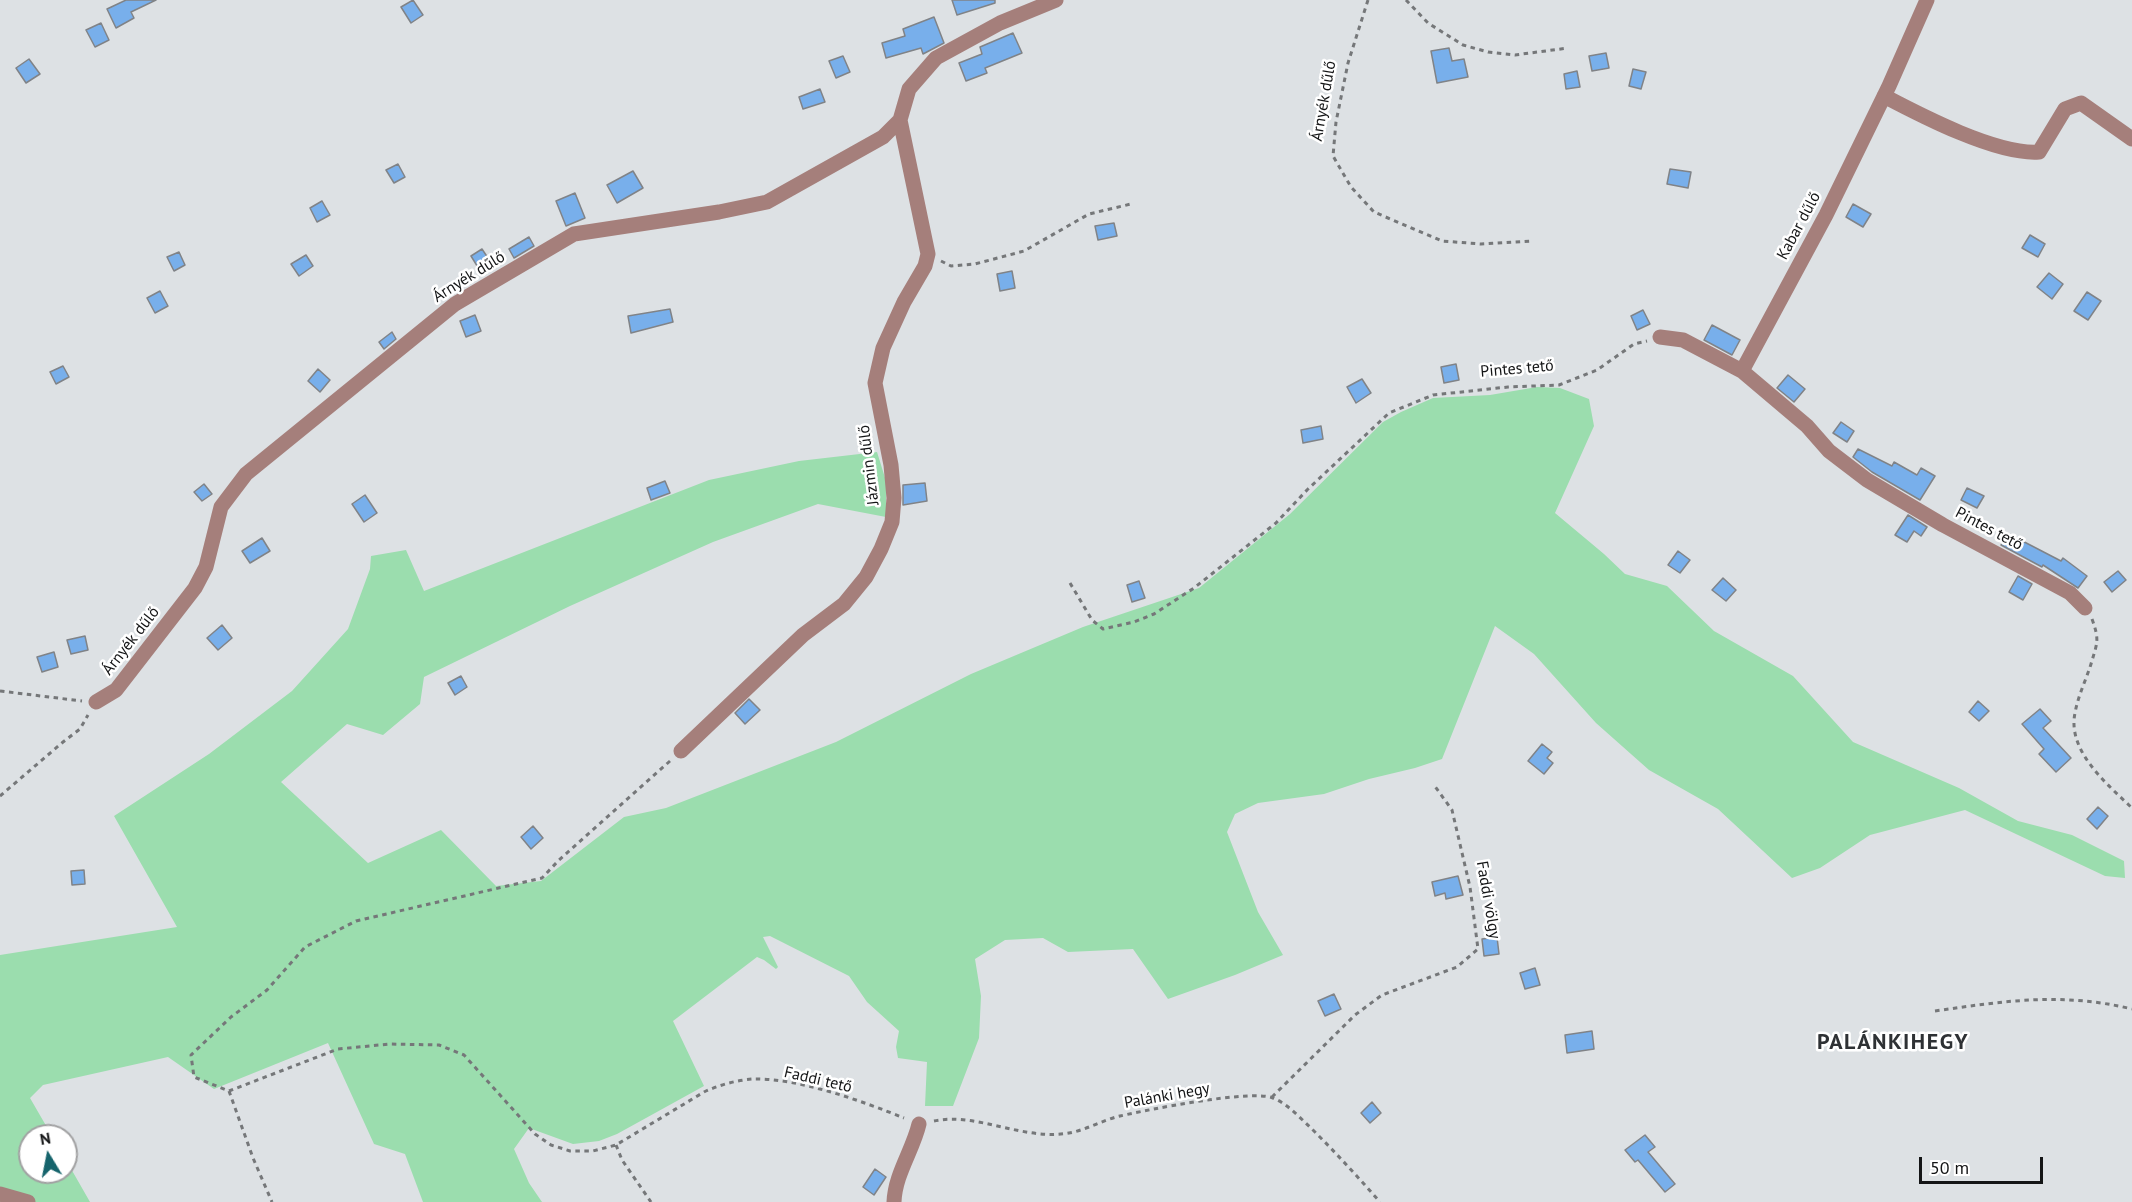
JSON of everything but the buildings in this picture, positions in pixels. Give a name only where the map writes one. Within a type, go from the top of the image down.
[{"type":"street","points":[[928,254],[900,120],[909,89],[936,58],[1000,23],[1056,0]]},
{"type":"street","name":"Kabar dűlő","points":[[1742,371],[1826,215],[1884,96],[1927,0]]},
{"type":"street","points":[[1884,96],[1939,123],[2001,147],[2029,153],[2039,152],[2065,109],[2081,103],[2132,139]]},
{"type":"street","name":"Árnyék dűlő","points":[[96,702],[116,690],[195,588],[206,567],[220,507],[246,474],[454,304],[574,234],[719,212],[767,202],[883,137],[900,120]]},
{"type":"street","name":"Jázmin dűlő","points":[[681,751],[803,635],[844,604],[866,577],[881,549],[892,522],[894,498],[891,465],[875,383],[883,348],[904,302],[925,266],[928,254]]},
{"type":"street","name":"Pintes tető","points":[[1660,337],[1683,340],[1742,371],[1807,426],[1830,451],[1848,466],[1943,525],[2070,593],[2085,608]]},
{"type":"street","points":[[894,1202],[897,1181],[919,1124]]},
{"type":"street","points":[[0,1194],[28,1202]]},
{"type":"path","name":"Árnyék dűlő","points":[[1368,0],[1348,63],[1336,122],[1333,156],[1351,187],[1374,212],[1442,241],[1481,244],[1532,241]]},
{"type":"path","points":[[1406,0],[1428,23],[1463,45],[1488,52],[1515,55],[1568,48]]},
{"type":"path","points":[[928,254],[951,266],[992,260],[1024,251],[1089,214],[1131,204]]},
{"type":"path","name":"Pintes tető","points":[[1070,583],[1092,620],[1103,630],[1154,614],[1194,588],[1276,523],[1389,413],[1433,395],[1508,387],[1559,385],[1597,370],[1634,344],[1660,337]]},
{"type":"path","points":[[2085,608],[2093,620],[2098,638],[2075,713],[2075,738],[2105,782],[2132,808]]},
{"type":"path","points":[[0,691],[96,702],[80,729],[0,796]]},
{"type":"path","points":[[272,1202],[253,1158],[229,1091],[194,1077],[191,1055],[231,1017],[267,990],[304,947],[356,921],[542,878],[559,860],[681,751]]},
{"type":"path","name":"Faddi völgy","points":[[1272,1097],[1354,1015],[1382,995],[1457,967],[1478,949],[1470,887],[1452,810],[1434,785]]},
{"type":"path","points":[[1935,1011],[2010,1000],[2068,999],[2132,1009]]},
{"type":"path","name":"Faddi tető","points":[[229,1091],[338,1049],[390,1044],[439,1045],[464,1055],[535,1134],[551,1145],[570,1151],[593,1151],[616,1145],[704,1092],[717,1086],[752,1079],[796,1084],[877,1107],[919,1124]]},
{"type":"path","name":"Palánki hegy","points":[[919,1124],[942,1119],[961,1120],[1029,1133],[1069,1133],[1119,1116],[1192,1102],[1253,1095],[1272,1097]]},
{"type":"path","points":[[1272,1097],[1303,1121],[1344,1161],[1380,1202]]},
{"type":"path","points":[[616,1145],[622,1160],[651,1202]]},
{"type":"green space","points":[[1537,387],[1560,388],[1589,399],[1594,426],[1555,513],[1625,574],[1667,586],[1714,631],[1793,676],[1853,742],[1959,788],[2018,821],[2072,835],[2124,861],[2125,878],[2105,876],[1965,810],[1870,835],[1820,868],[1792,878],[1718,809],[1649,770],[1596,723],[1534,654],[1495,626],[1442,759],[1324,794],[1258,803],[1235,814],[1227,832],[1258,912],[1283,955],[1168,999],[1133,949],[1068,952],[1043,938],[1005,940],[975,959],[981,996],[979,1038],[953,1106],[925,1106],[927,1062],[898,1058],[896,1047],[899,1031],[867,1002],[849,976],[770,936],[763,937],[778,967],[776,969],[757,957],[673,1021],[704,1086],[617,1134],[599,1141],[573,1144],[529,1128],[514,1149],[529,1183],[542,1202],[423,1202],[405,1154],[374,1144],[328,1043],[214,1089],[168,1057],[43,1085],[30,1098],[45,1124],[18,1124],[18,1184],[78,1184],[78,1181],[90,1202],[0,1202],[0,955],[177,927],[114,816],[209,754],[292,691],[348,629],[370,569],[371,556],[406,550],[424,591],[709,480],[799,461],[877,452],[886,481],[886,517],[818,504],[713,542],[570,606],[424,677],[420,704],[383,735],[347,724],[281,782],[368,863],[441,830],[496,886],[541,881],[624,817],[666,808],[836,742],[971,674],[1083,627],[1199,588],[1290,514],[1383,422],[1433,398],[1490,395]]},
{"type":"district","name":"PALÁNKIHEGY","points":[[1893,1043]]}]
